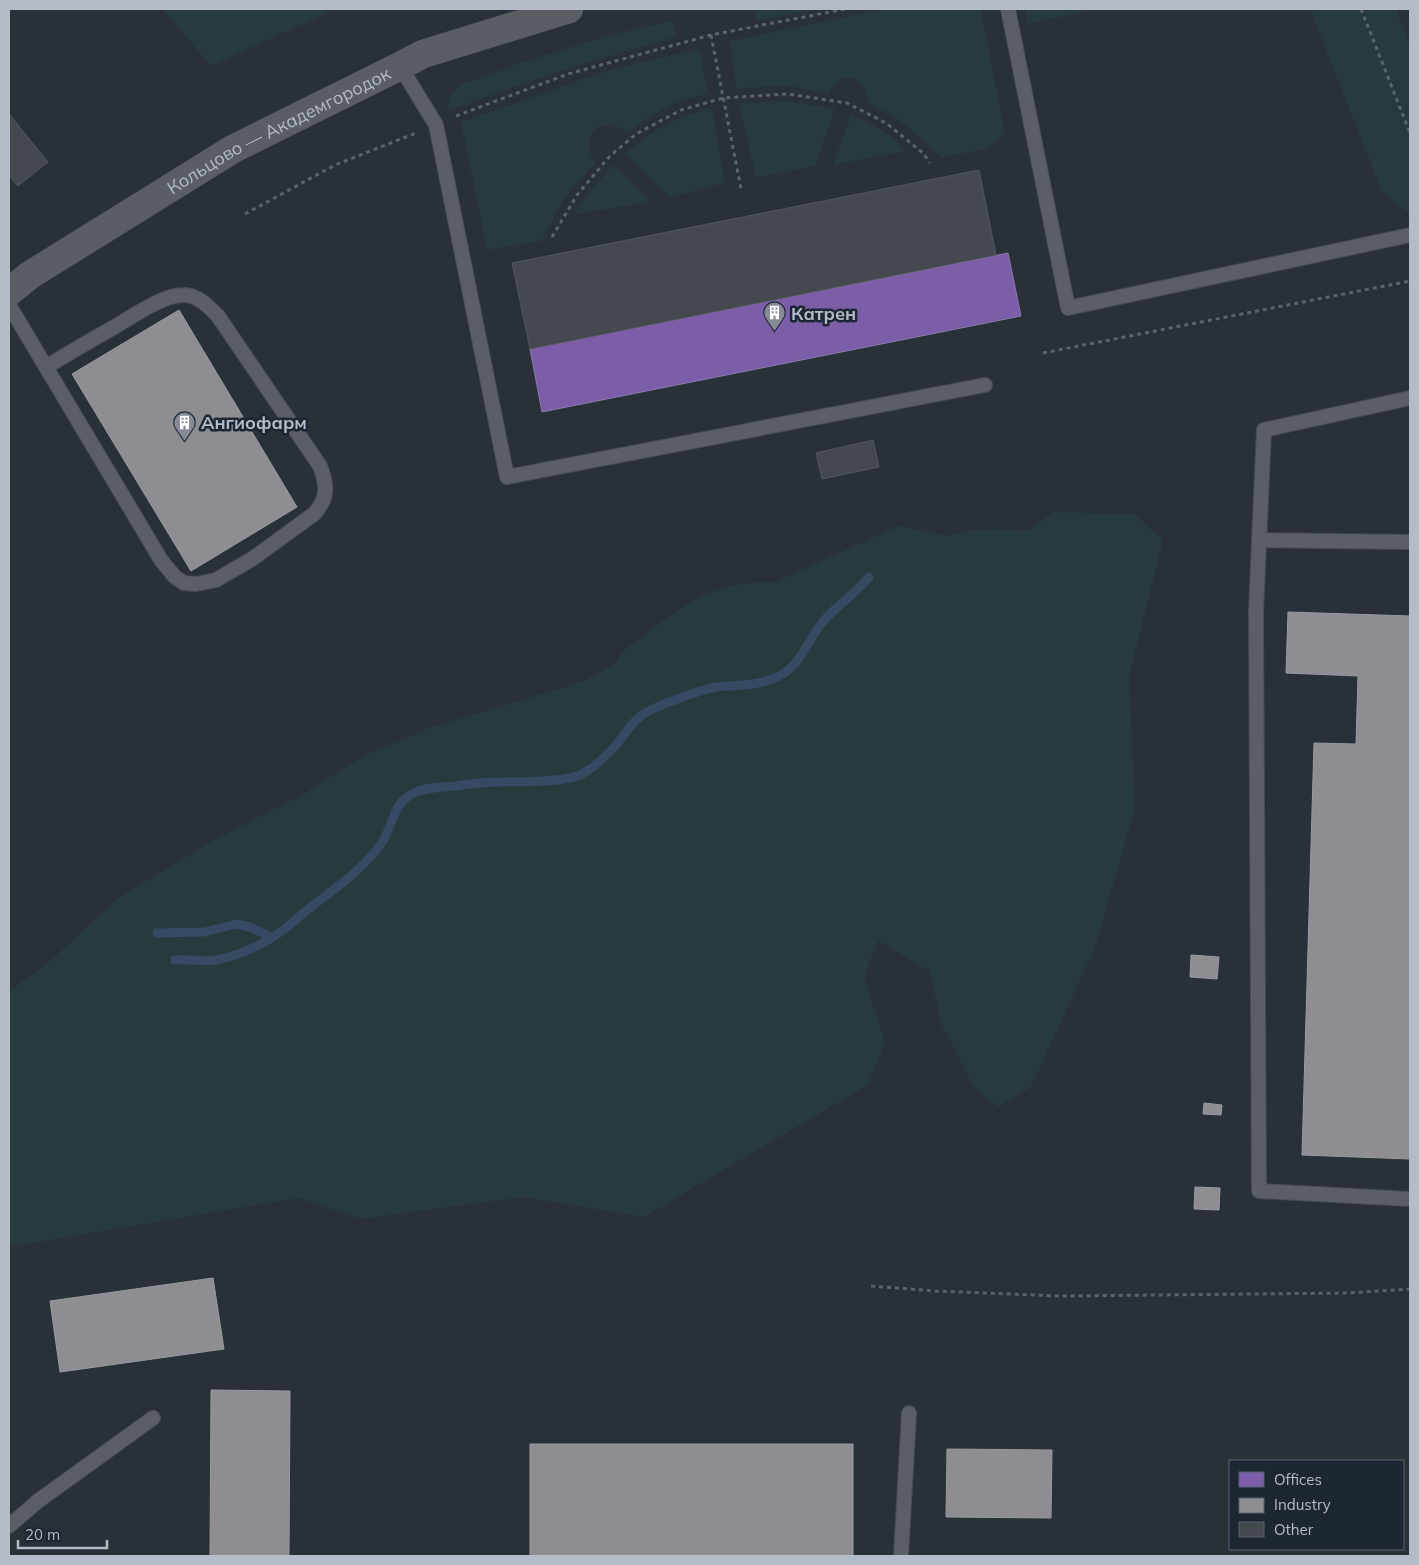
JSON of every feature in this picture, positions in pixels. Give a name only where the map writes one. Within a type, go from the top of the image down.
[{"type":"main road","name":"Кольцово — Академгородок","points":[[9,292],[30,275],[233,149],[423,54],[569,9]]},
{"type":"lane","points":[[1008,9],[1068,308],[1410,235]]},
{"type":"lane","points":[[400,66],[436,124],[507,477],[985,385]]},
{"type":"lane","points":[[9,305],[161,560],[175,577],[184,583],[196,584],[216,580],[252,559],[314,514],[322,506],[326,483],[320,466],[218,316],[208,306],[194,297],[184,294],[173,296],[148,307],[46,367]]},
{"type":"lane","points":[[1410,398],[1264,430],[1256,610],[1259,1191],[1410,1199]]},
{"type":"lane","points":[[1259,540],[1410,542]]},
{"type":"lane","points":[[900,1556],[908,1413]]},
{"type":"lane","points":[[9,1526],[38,1501],[153,1418]]},
{"type":"path","points":[[245,214],[336,165],[494,101],[568,74],[711,35],[845,9]]},
{"type":"path","points":[[1361,9],[1410,133]]},
{"type":"path","points":[[711,35],[741,189]]},
{"type":"path","points":[[552,237],[577,195],[609,157],[636,134],[680,110],[723,98],[788,94],[847,103],[886,123],[923,153],[930,163]]},
{"type":"path","points":[[1043,353],[1410,281]]},
{"type":"path","points":[[871,1286],[935,1291],[1059,1296],[1346,1293],[1410,1289]]},
{"type":"green space","points":[[162,9],[336,9],[211,66]]},
{"type":"green space","points":[[754,9],[817,9],[757,21]]},
{"type":"green space","points":[[884,9],[981,9],[1005,134],[988,148],[941,158],[896,118],[867,102],[863,86],[852,78],[840,80],[829,93],[789,86],[736,88],[730,41]]},
{"type":"green space","points":[[1024,9],[1099,9],[1028,24]]},
{"type":"green space","points":[[1310,9],[1396,9],[1410,45],[1410,211],[1405,210],[1382,192]]},
{"type":"green space","points":[[673,20],[676,37],[561,71],[447,111],[450,96],[460,85],[526,61],[607,36]]},
{"type":"green space","points":[[700,49],[708,93],[675,103],[649,117],[626,133],[618,127],[609,125],[601,126],[595,130],[590,136],[589,144],[590,153],[596,162],[577,182],[561,204],[542,241],[487,250],[461,122],[613,69]]},
{"type":"green space","points":[[787,101],[835,109],[815,166],[756,178],[739,103]]},
{"type":"green space","points":[[712,108],[725,183],[670,197],[626,153],[646,137],[666,125],[687,115]]},
{"type":"green space","points":[[851,115],[881,129],[905,151],[833,165]]},
{"type":"green space","points":[[614,165],[651,202],[574,214],[593,187]]},
{"type":"green space","points":[[1053,512],[1134,514],[1163,540],[1129,677],[1135,809],[1095,948],[1031,1087],[998,1107],[973,1086],[941,1024],[930,971],[878,941],[864,977],[885,1042],[868,1085],[644,1217],[522,1197],[361,1219],[298,1198],[9,1247],[9,991],[47,964],[117,899],[210,842],[302,795],[364,756],[429,728],[584,681],[616,663],[622,652],[674,613],[710,593],[750,583],[773,583],[898,526],[949,536],[964,531],[994,529],[1028,531]]},
{"type":"building: Offices","name":"Катрен","points":[[1008,253],[1021,316],[542,412],[530,349]]},
{"type":"building: Industry","name":"Ангиофарм","points":[[179,310],[297,507],[191,571],[72,374]]},
{"type":"building: Industry","points":[[1288,612],[1410,616],[1410,1159],[1302,1155],[1314,743],[1356,744],[1358,676],[1286,673]]},
{"type":"building: Industry","points":[[1191,955],[1219,957],[1217,979],[1190,977]]},
{"type":"building: Industry","points":[[1204,1103],[1222,1105],[1221,1115],[1203,1114]]},
{"type":"building: Industry","points":[[1195,1187],[1220,1188],[1219,1210],[1194,1209]]},
{"type":"building: Industry","points":[[213,1278],[224,1349],[60,1372],[50,1301]]},
{"type":"building: Industry","points":[[211,1390],[290,1391],[289,1556],[210,1556]]},
{"type":"building: Industry","points":[[530,1444],[853,1444],[853,1556],[530,1556]]},
{"type":"building: Industry","points":[[947,1449],[1052,1450],[1051,1518],[946,1517]]},
{"type":"building: Other","points":[[9,114],[48,162],[18,186],[9,176]]},
{"type":"building: Other","points":[[979,170],[996,255],[530,349],[512,263]]},
{"type":"building: Other","points":[[873,440],[879,467],[822,479],[816,453]]},
{"type":"waterway","points":[[175,960],[212,961],[226,958],[253,948],[286,928],[367,861],[381,844],[401,803],[414,793],[429,788],[493,782],[552,781],[577,776],[602,760],[642,715],[656,708],[710,688],[756,683],[779,676],[798,660],[826,618],[869,577]]},
{"type":"waterway","points":[[157,933],[205,932],[236,924],[250,927],[272,937]]},
{"type":"place","name":"Катрен","points":[[775,332]]},
{"type":"place","name":"Ангиофарм","points":[[185,441]]}]
